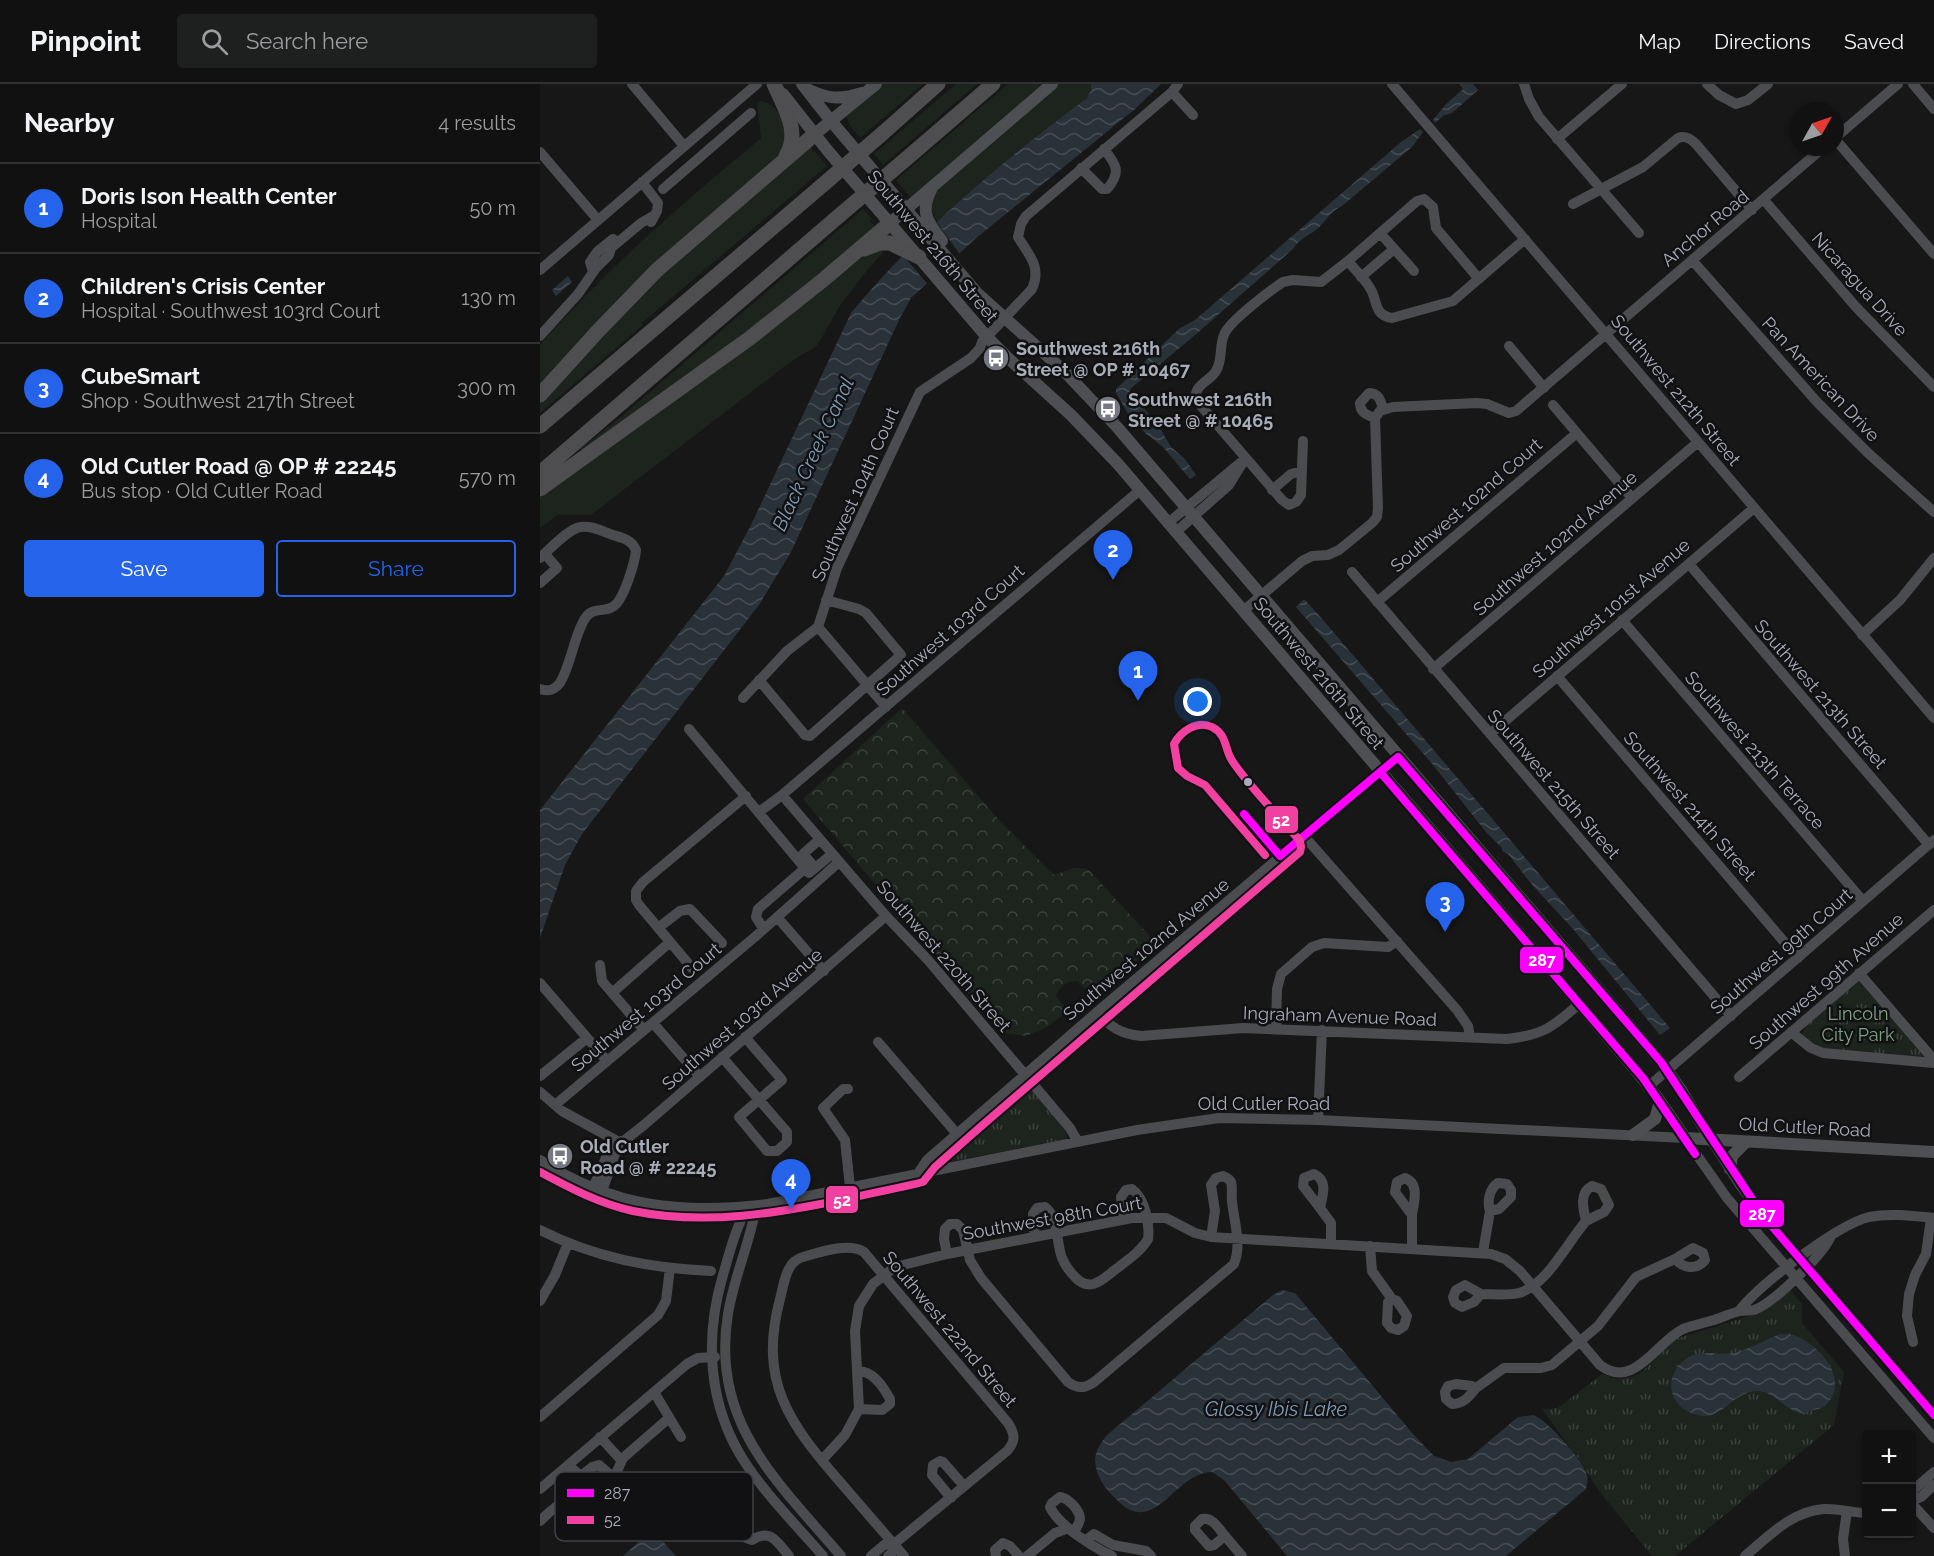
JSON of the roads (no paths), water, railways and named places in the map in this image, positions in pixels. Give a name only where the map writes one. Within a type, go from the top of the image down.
[{"type":"highway","points":[[775,84],[789,117],[792,132],[790,148],[782,161]]},
{"type":"highway","points":[[540,426],[938,84]]},
{"type":"highway","points":[[540,473],[993,84]]},
{"type":"highway","points":[[540,395],[628,298],[665,263],[815,134]]},
{"type":"highway","points":[[540,489],[750,338],[890,223]]},
{"type":"highway","points":[[858,250],[884,242],[893,243],[905,246],[919,257]]},
{"type":"main road","name":"Southwest 216th Street","points":[[775,84],[890,223],[905,246]]},
{"type":"main road","points":[[815,134],[876,84]]},
{"type":"main road","points":[[890,223],[1052,84]]},
{"type":"main road","name":"Southwest 216th Street","points":[[803,85],[905,209],[926,227],[977,293],[1085,392],[1190,512],[1667,1070],[1712,1141]]},
{"type":"main road","points":[[803,85],[819,95],[835,99],[866,92]]},
{"type":"main road","points":[[926,227],[925,208],[932,186]]},
{"type":"main road","name":"Southwest 216th Street","points":[[919,257],[985,340],[1008,358],[1089,433],[1140,490],[1649,1086],[1685,1138]]},
{"type":"main road","points":[[1633,1135],[1654,1120],[1660,1102]]},
{"type":"main road","name":"Old Cutler Road","points":[[1685,1138],[1934,1152]]},
{"type":"main road","points":[[1730,1169],[1732,1156],[1746,1142]]},
{"type":"street","points":[[632,84],[684,146]]},
{"type":"street","points":[[540,270],[757,84]]},
{"type":"street","name":"Southwest 212th Street","points":[[1392,84],[1934,718]]},
{"type":"street","points":[[1524,84],[1535,111],[1639,233]]},
{"type":"street","points":[[1557,139],[1622,84]]},
{"type":"street","points":[[1707,84],[1716,93],[1733,103],[1748,100],[1768,84]]},
{"type":"street","points":[[1844,130],[1898,84]]},
{"type":"street","points":[[1913,84],[1934,109]]},
{"type":"street","points":[[1175,88],[1193,115]]},
{"type":"street","name":"Southwest 216th Street","points":[[1004,319],[1032,289],[1037,278],[1036,267],[1018,237],[1021,224],[1026,216],[1175,88]]},
{"type":"street","points":[[659,167],[668,186],[751,113]]},
{"type":"street","points":[[722,114],[734,128]]},
{"type":"street","points":[[1573,204],[1643,167],[1680,137],[1689,138],[1699,147],[1752,210]]},
{"type":"street","points":[[1081,168],[1098,186],[1107,189],[1116,172],[1116,163],[1104,149]]},
{"type":"street","points":[[1844,149],[1934,254]]},
{"type":"street","points":[[540,152],[598,220]]},
{"type":"street","name":"Anchor Road","points":[[1606,334],[1814,156]]},
{"type":"street","points":[[540,336],[578,294],[612,248],[657,211],[658,203],[642,182]]},
{"type":"street","points":[[1303,441],[1301,495],[1293,504],[1285,503],[1245,459],[1195,397],[1197,388],[1213,375],[1218,367],[1226,331],[1283,282],[1293,280],[1321,282],[1420,200],[1428,201],[1434,211],[1436,228],[1479,279]]},
{"type":"street","name":"Nicaragua Drive","points":[[1764,200],[1862,313],[1934,387]]},
{"type":"street","points":[[593,272],[590,262],[597,252],[637,218],[649,218]]},
{"type":"street","points":[[1380,233],[1414,271]]},
{"type":"street","points":[[1348,261],[1373,292],[1377,310],[1383,316],[1392,318],[1448,303],[1525,239]]},
{"type":"street","points":[[1361,277],[1394,249]]},
{"type":"street","name":"Pan American Drive","points":[[1692,260],[1816,402],[1862,448],[1934,512]]},
{"type":"street","name":"Southwest 104th Court","points":[[818,627],[837,568],[920,392],[971,358],[1004,319]]},
{"type":"street","points":[[1243,611],[1305,559],[1335,552],[1375,520],[1378,508],[1379,413],[1401,406],[1477,403],[1487,404],[1509,413],[1516,411],[1606,334]]},
{"type":"street","points":[[1509,346],[1544,388]]},
{"type":"street","points":[[1553,405],[1632,498]]},
{"type":"street","name":"Southwest 102nd Court","points":[[1377,602],[1576,433]]},
{"type":"street","name":"Southwest 102nd Avenue","points":[[1433,669],[1698,442]]},
{"type":"street","points":[[1172,528],[1221,486],[1233,480],[1245,459]]},
{"type":"street","points":[[1272,490],[1291,474],[1302,471]]},
{"type":"street","name":"Southwest 103rd Court","points":[[761,814],[784,797],[886,706],[1140,490]]},
{"type":"street","name":"Southwest 101st Avenue","points":[[1490,734],[1754,508]]},
{"type":"street","points":[[540,583],[557,568],[543,556],[573,530],[581,527],[630,541],[636,550],[619,601],[614,607],[597,609],[586,617],[560,683],[552,690],[540,689]]},
{"type":"street","points":[[1862,635],[1900,600],[1934,558]]},
{"type":"street","name":"Southwest 213th Street","points":[[1689,564],[1931,843]]},
{"type":"street","name":"Southwest 215th Street","points":[[1352,573],[1731,1016]]},
{"type":"street","points":[[759,680],[804,735],[810,736],[901,655],[866,613],[860,609],[826,600]]},
{"type":"street","name":"Southwest 213th Terrace","points":[[1622,620],[1863,902]]},
{"type":"street","points":[[743,698],[787,651],[818,627],[886,706]]},
{"type":"street","name":"Southwest 214th Street","points":[[1557,676],[1798,958]]},
{"type":"street","points":[[1924,706],[1934,698]]},
{"type":"street","points":[[689,729],[809,868]]},
{"type":"street","name":"Southwest 102nd Avenue","points":[[920,1172],[927,1161],[1024,1074],[1398,757]]},
{"type":"street","points":[[692,968],[636,900],[636,891],[643,882],[746,796]]},
{"type":"street","name":"Southwest 220th Street","points":[[784,797],[886,916],[928,960],[1070,1128],[1078,1142]]},
{"type":"street","points":[[1304,836],[1462,1016],[1468,1026],[1470,1037]]},
{"type":"street","points":[[809,868],[803,854],[820,839]]},
{"type":"street","name":"Southwest 99th Court","points":[[1649,1086],[1931,843]]},
{"type":"street","points":[[761,925],[756,917],[758,909],[809,868],[833,855]]},
{"type":"street","name":"Southwest 103rd Court","points":[[555,1105],[777,917],[833,855]]},
{"type":"street","points":[[658,928],[680,911],[690,909],[722,944]]},
{"type":"street","name":"Southwest 99th Avenue","points":[[1739,1077],[1934,909]]},
{"type":"street","name":"Southwest 103rd Avenue","points":[[597,1189],[612,1144],[625,1140],[886,916]]},
{"type":"street","points":[[777,917],[824,971]]},
{"type":"street","points":[[1276,1028],[1277,989],[1281,974],[1312,947],[1324,943],[1388,946],[1397,941]]},
{"type":"street","points":[[612,993],[670,942]]},
{"type":"street","points":[[600,965],[602,981],[612,993],[700,1077]]},
{"type":"street","points":[[1860,973],[1934,1061]]},
{"type":"street","points":[[540,983],[607,1061]]},
{"type":"street","name":"Ingraham Avenue Road","points":[[1097,1012],[1125,1034],[1141,1036],[1234,1028],[1276,1028],[1507,1039],[1535,1034],[1555,1025],[1579,1004]]},
{"type":"street","points":[[1318,1120],[1322,1030]]},
{"type":"street","points":[[1791,1032],[1817,1051],[1835,1055],[1934,1061]]},
{"type":"street","points":[[722,1057],[759,1100],[788,1135],[787,1142],[777,1151],[767,1151],[739,1117],[759,1100],[782,1080],[745,1037]]},
{"type":"street","points":[[540,1076],[587,1038]]},
{"type":"street","points":[[878,1042],[957,1134]]},
{"type":"street","points":[[848,1089],[843,1089],[823,1108],[845,1140],[850,1187]]},
{"type":"street","points":[[540,1092],[555,1105],[617,1141]]},
{"type":"street","name":"Old Cutler Road","points":[[540,1160],[597,1189],[631,1200],[666,1207],[705,1209],[748,1206],[1164,1125],[1208,1119],[1318,1120],[1685,1138]]},
{"type":"street","name":"Southwest 216th Street","points":[[1685,1138],[1713,1180],[1934,1438]]},
{"type":"street","name":"Southwest 216th Street","points":[[1712,1141],[1760,1213],[1934,1415]]},
{"type":"street","points":[[947,1254],[944,1234],[946,1227],[952,1223],[959,1225],[963,1230],[970,1260],[981,1278],[1064,1378],[1072,1386],[1080,1388],[1091,1385],[1228,1270],[1236,1260],[1236,1219],[1231,1199],[1232,1185],[1223,1176],[1216,1178],[1211,1185],[1215,1211],[1211,1237]]},
{"type":"street","points":[[1035,1237],[1033,1214],[1042,1206],[1049,1210],[1067,1267],[1081,1283],[1092,1285],[1104,1279],[1146,1243],[1149,1233],[1146,1217],[1136,1191],[1129,1189],[1121,1197],[1124,1219]]},
{"type":"street","points":[[748,1206],[739,1221],[717,1299],[712,1327],[711,1357],[720,1408],[736,1447],[752,1472]]},
{"type":"street","points":[[748,1206],[754,1217],[729,1305],[725,1332],[725,1357],[734,1407],[751,1445],[766,1468],[841,1556]]},
{"type":"street","points":[[1320,1208],[1331,1223],[1331,1244]]},
{"type":"street","points":[[1483,1252],[1491,1211]]},
{"type":"street","points":[[1412,1215],[1412,1248]]},
{"type":"street","points":[[1739,1311],[1759,1307],[1796,1278],[1803,1263],[1819,1244],[1847,1226],[1868,1218],[1893,1215],[1933,1218],[1926,1254],[1909,1294],[1907,1316],[1913,1342]]},
{"type":"street","name":"Southwest 98th Court","points":[[884,1274],[901,1264],[1124,1219],[1146,1217],[1172,1220],[1195,1233],[1211,1237],[1483,1252],[1505,1259],[1532,1286],[1579,1343],[1602,1367],[1611,1372],[1624,1373],[1640,1366],[1676,1333],[1739,1311]]},
{"type":"street","points":[[1480,1294],[1516,1294],[1532,1286],[1552,1267],[1586,1221]]},
{"type":"street","points":[[540,1230],[568,1243],[614,1259],[670,1268],[711,1271]]},
{"type":"street","points":[[540,1301],[552,1281],[568,1243]]},
{"type":"street","points":[[1370,1246],[1372,1271],[1392,1299]]},
{"type":"street","name":"Southwest 222nd Street","points":[[822,1460],[802,1436],[785,1407],[774,1372],[773,1341],[777,1311],[790,1265],[798,1258],[856,1247],[868,1256],[884,1274],[1008,1423],[1014,1436],[1013,1443],[1006,1451],[964,1486]]},
{"type":"street","points":[[1476,1388],[1504,1368],[1548,1367],[1603,1321],[1636,1277],[1675,1259]]},
{"type":"street","points":[[1739,1311],[1747,1301],[1787,1268],[1803,1263]]},
{"type":"street","points":[[540,1417],[658,1315],[666,1300],[670,1268]]},
{"type":"street","points":[[884,1274],[869,1288],[857,1314],[855,1331],[860,1409],[845,1435],[822,1460],[904,1556]]},
{"type":"street","points":[[559,1472],[690,1362],[698,1358],[725,1357]]},
{"type":"street","points":[[858,1371],[875,1378],[889,1396],[890,1402],[882,1410],[860,1409]]},
{"type":"street","points":[[654,1392],[681,1437]]},
{"type":"street","points":[[604,1468],[669,1418]]},
{"type":"street","points":[[600,1437],[617,1457],[615,1472]]},
{"type":"street","points":[[871,1556],[884,1545],[894,1544],[951,1498],[964,1486],[940,1461],[933,1465],[932,1475],[951,1498]]},
{"type":"street","points":[[568,1465],[576,1472]]},
{"type":"street","points":[[587,1472],[595,1466],[604,1468],[608,1472]]},
{"type":"street","points":[[1916,1487],[1934,1472]]},
{"type":"street","points":[[753,1473],[823,1556]]},
{"type":"street","points":[[541,1487],[555,1476]]},
{"type":"street","points":[[1916,1500],[1934,1485]]},
{"type":"street","points":[[1916,1508],[1934,1528]]},
{"type":"street","points":[[540,1521],[555,1509]]},
{"type":"street","points":[[1745,1556],[1784,1524],[1803,1513],[1826,1509],[1862,1513]]},
{"type":"street","points":[[1845,1556],[1843,1539],[1847,1511]]},
{"type":"street","points":[[1027,1556],[1055,1533],[1070,1531],[1112,1556]]},
{"type":"street","points":[[1086,1540],[1094,1534],[1113,1545],[1146,1551],[1151,1556]]},
{"type":"street","points":[[753,1539],[760,1535],[770,1536],[789,1556]]},
{"type":"street","points":[[1226,1536],[1242,1556]]},
{"type":"street","points":[[996,1556],[995,1550],[1003,1543],[1010,1546],[1018,1556]]},
{"type":"street","points":[[888,1556],[892,1553],[894,1544]]},
{"type":"water","name":"Black Creek Canal","points":[[1091,84],[1161,84],[1135,109],[975,239],[911,298],[791,552],[759,605],[582,834],[565,865],[540,938],[540,810],[724,576],[751,525],[851,313],[904,254],[963,198],[1087,98]]},
{"type":"water","points":[[1459,84],[1473,84],[1478,90],[1452,113],[1443,116],[1435,123],[1433,120],[1446,104],[1463,89]]},
{"type":"water","points":[[1420,129],[1423,132],[1412,147],[1334,211],[1316,230],[1301,240],[1194,336],[1130,389],[1131,394],[1157,423],[1171,447],[1185,459],[1196,475],[1190,479],[1163,447],[1130,417],[1116,389],[1180,328],[1195,320],[1401,142]]},
{"type":"water","points":[[568,276],[572,282],[556,296],[552,290]]},
{"type":"water","points":[[1303,600],[1324,621],[1670,1028],[1660,1035],[1573,929],[1533,886],[1508,854],[1502,851],[1502,848],[1486,832],[1433,765],[1296,607]]},
{"type":"water","name":"Glossy Ibis Lake","points":[[1282,1290],[1295,1293],[1434,1456],[1451,1462],[1468,1459],[1518,1417],[1534,1415],[1556,1433],[1579,1460],[1587,1475],[1586,1489],[1506,1556],[1287,1556],[1225,1481],[1212,1472],[1199,1475],[1187,1482],[1154,1508],[1142,1512],[1130,1510],[1117,1500],[1099,1478],[1095,1459],[1097,1450],[1106,1436],[1273,1295]]},
{"type":"water","points":[[1780,1334],[1794,1335],[1807,1342],[1824,1357],[1830,1366],[1835,1385],[1833,1395],[1824,1407],[1805,1414],[1791,1409],[1769,1394],[1756,1391],[1748,1392],[1710,1416],[1704,1416],[1688,1412],[1676,1401],[1671,1387],[1674,1373],[1689,1357],[1701,1353],[1737,1352]]},
{"type":"water","points":[[639,1541],[662,1541],[676,1556],[623,1556]]},
{"type":"place","name":"Southwest 216th Street @ OP # 10467","points":[[996,358]]},
{"type":"place","name":"Southwest 216th Street @ # 10465","points":[[1108,409]]},
{"type":"place","name":"Children's Crisis Center","points":[[1113,580]]},
{"type":"place","name":"Doris Ison Health Center","points":[[1138,701]]},
{"type":"place","name":"CubeSmart","points":[[1445,932]]},
{"type":"place","name":"Old Cutler Road @ # 22245","points":[[560,1156]]},
{"type":"place","name":"Old Cutler Road @ OP # 22245","points":[[791,1209]]},
{"type":"park label","name":"Lincoln City Park","points":[[1858,1023]]}]
